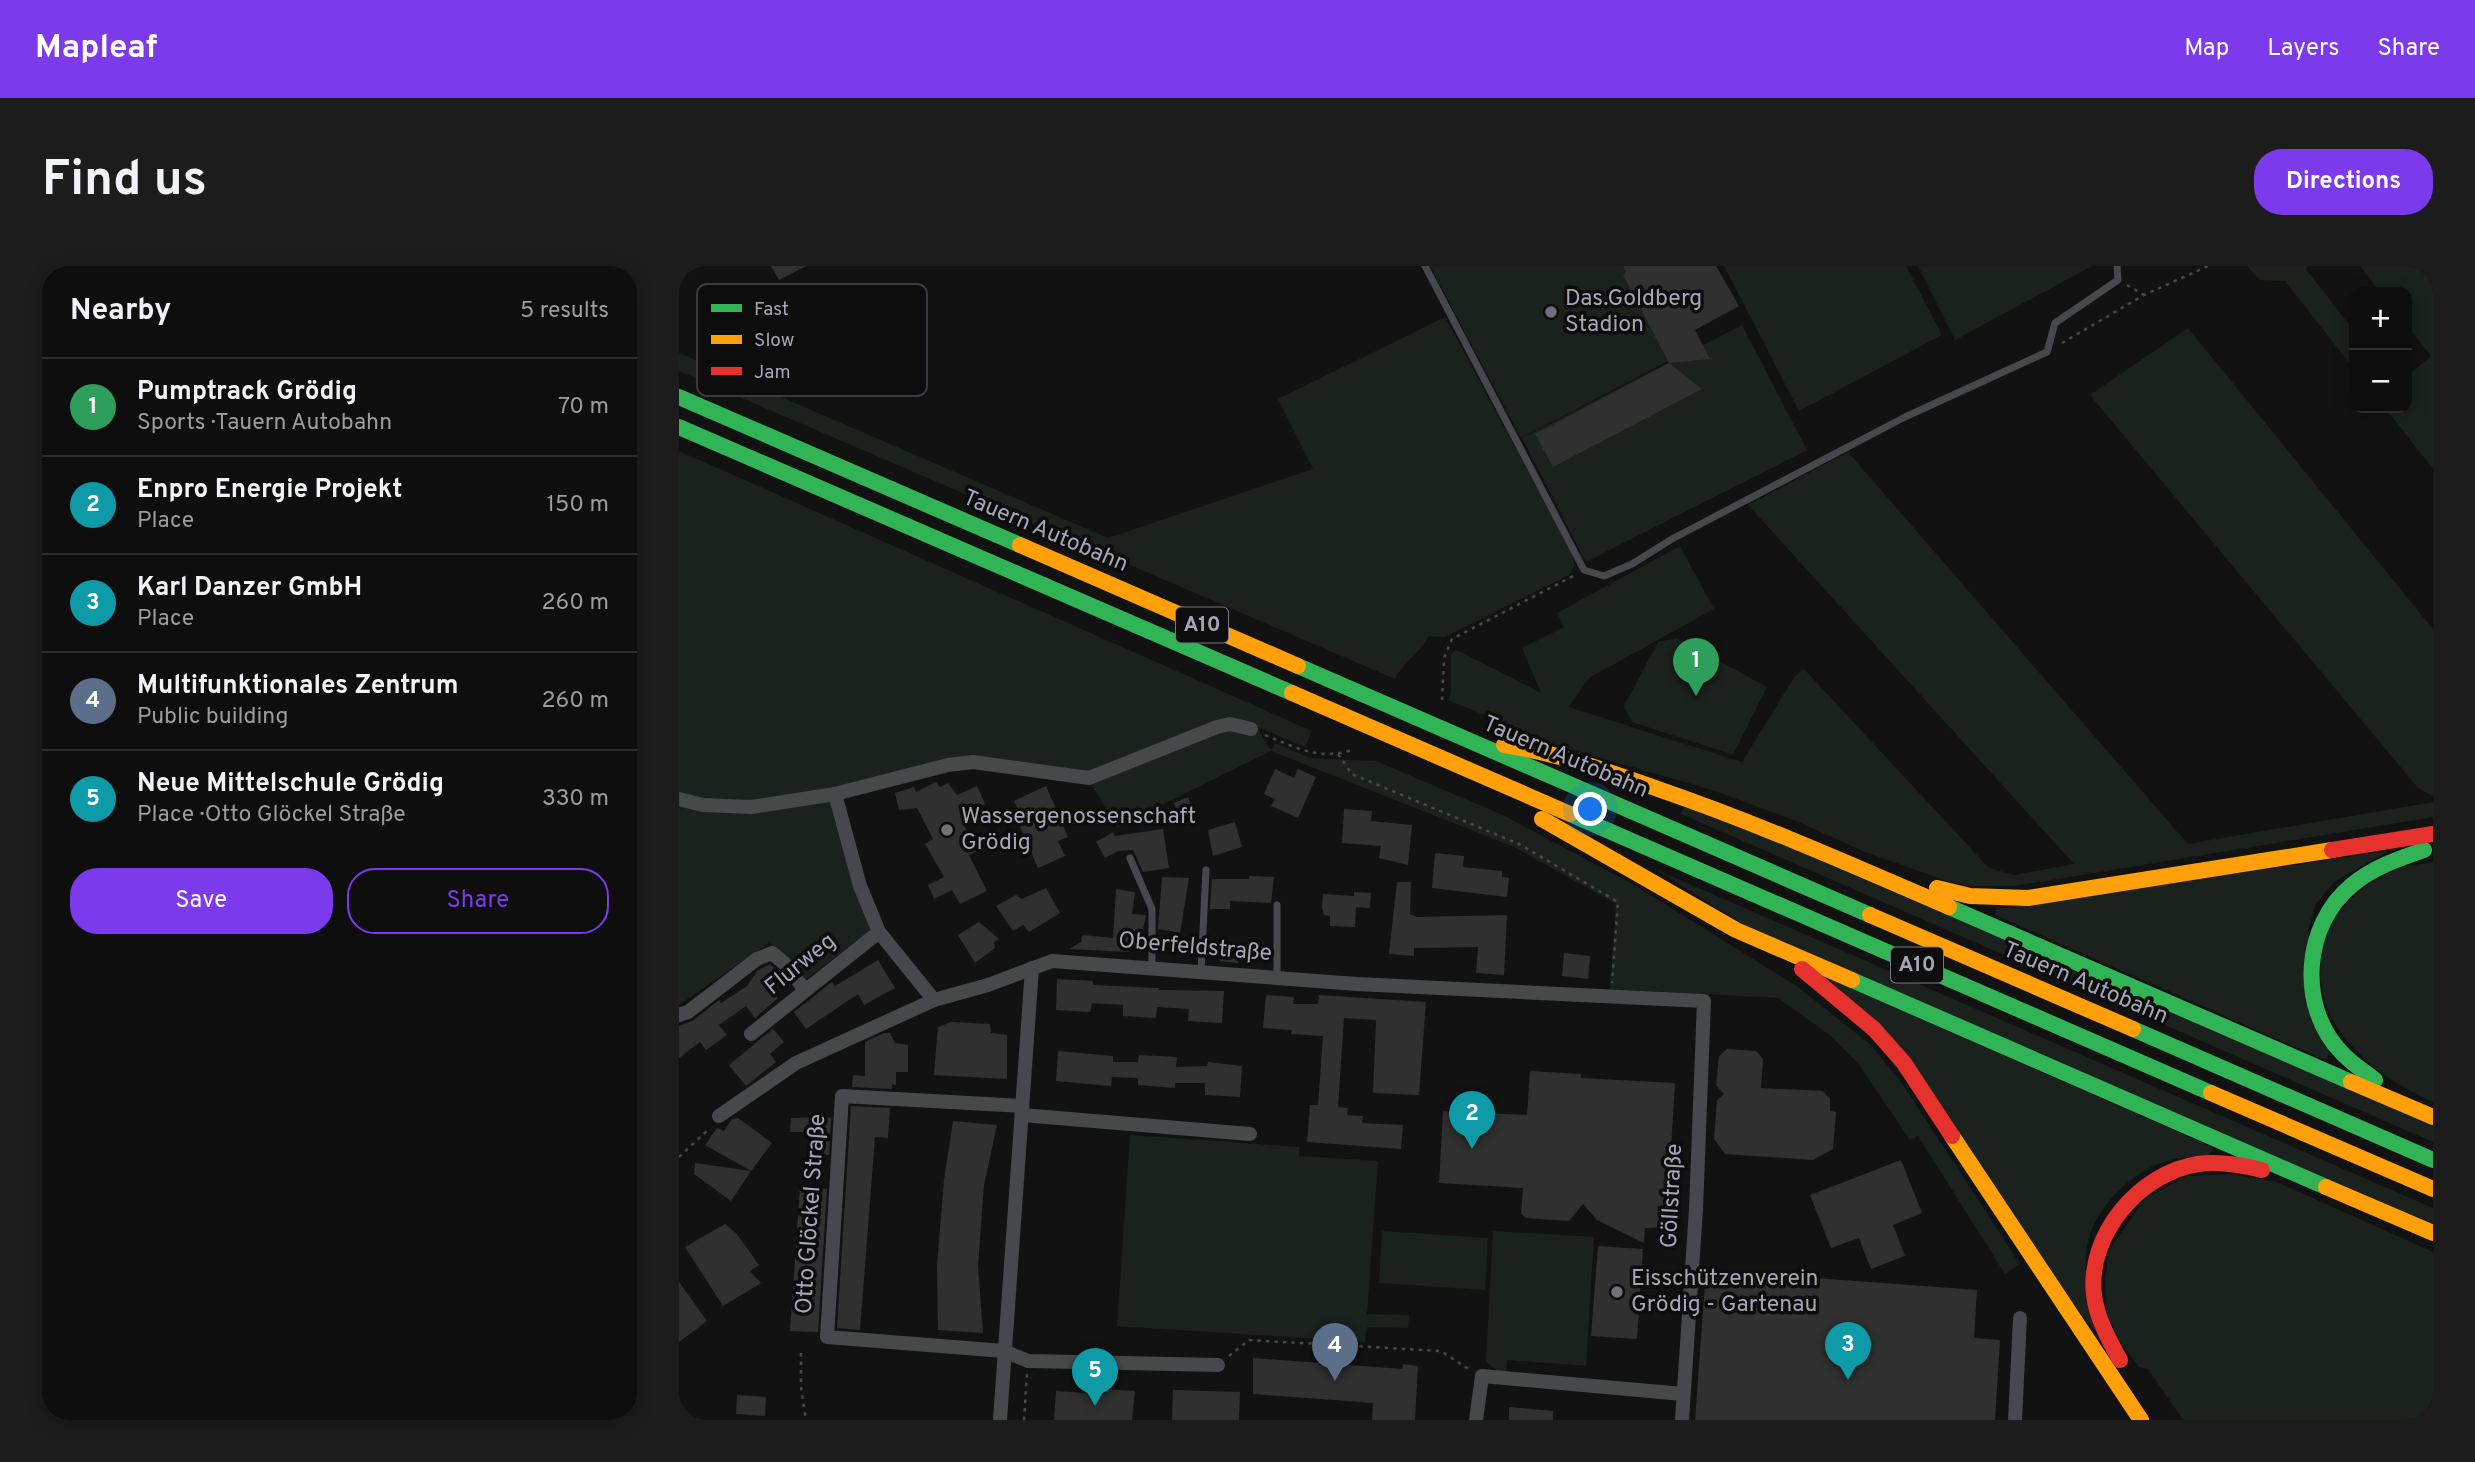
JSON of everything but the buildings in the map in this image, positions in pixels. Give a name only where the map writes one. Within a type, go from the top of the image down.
[{"type":"highway","name":"Tauern Autobahn","points":[[679,397],[2433,1160]]},
{"type":"highway","name":"A10","points":[[679,427],[2433,1189]]},
{"type":"highway","points":[[1401,740],[1454,779],[1555,825],[1736,929],[2433,1233]]},
{"type":"highway","points":[[1467,740],[1537,750],[1696,800],[1895,883],[2433,1117]]},
{"type":"highway","points":[[1895,883],[1920,883],[1970,895],[2028,898],[2433,834]]},
{"type":"highway","points":[[2433,849],[2405,854],[2380,863],[2360,876],[2336,900],[2321,923],[2310,962],[2315,1007],[2335,1044],[2349,1061],[2367,1075],[2433,1117]]},
{"type":"highway","points":[[1776,948],[1874,1029],[1904,1063],[2141,1420]]},
{"type":"highway","points":[[2160,1420],[2105,1334],[2097,1312],[2093,1276],[2098,1253],[2108,1230],[2124,1206],[2144,1188],[2168,1174],[2196,1164],[2252,1167],[2324,1186]]},
{"type":"street","points":[[679,799],[703,805],[751,807],[835,794],[948,765],[973,762],[1089,778],[1173,742],[1217,727],[1230,724],[1251,729]]},
{"type":"street","points":[[835,794],[860,886],[879,932],[934,1000]]},
{"type":"street","name":"Flurweg","points":[[751,1034],[879,932]]},
{"type":"street","points":[[679,1015],[688,1012],[757,959],[772,953],[784,963],[805,990]]},
{"type":"street","name":"Oberfeldstraße","points":[[719,1116],[796,1063],[934,1000],[1052,961],[1069,960],[1277,977],[1704,1001]]},
{"type":"street","points":[[1000,1420],[1032,968]]},
{"type":"street","name":"Göllstraße","points":[[1682,1420],[1696,1209],[1704,1001]]},
{"type":"street","name":"Otto Glöckel Straße","points":[[1218,1365],[1028,1362],[1004,1351],[827,1338],[842,1096],[1022,1110],[1250,1134]]},
{"type":"street","points":[[2015,1420],[2020,1318]]},
{"type":"street","points":[[1476,1420],[1482,1376],[1683,1394]]},
{"type":"lane","points":[[1425,266],[1584,570],[1604,576],[1632,564],[1672,539],[1905,417],[2047,352],[2055,323],[2118,280],[2117,266]]},
{"type":"lane","points":[[1130,858],[1151,909],[1151,967]]},
{"type":"lane","points":[[1201,971],[1206,870]]},
{"type":"lane","points":[[1277,905],[1277,977]]},
{"type":"path","points":[[2047,352],[2144,295],[2208,266]]},
{"type":"path","points":[[2118,280],[2144,295]]},
{"type":"path","points":[[1442,700],[1444,658],[1452,639],[1584,570]]},
{"type":"path","points":[[1251,729],[1312,754],[1338,754],[1352,750]]},
{"type":"path","points":[[1338,754],[1352,774],[1519,844],[1618,902],[1612,997]]},
{"type":"path","points":[[679,1157],[719,1116]]},
{"type":"path","points":[[1218,1365],[1249,1340],[1441,1351],[1482,1376]]},
{"type":"path","points":[[801,1353],[806,1420]]},
{"type":"path","points":[[1024,1420],[1028,1362]]},
{"type":"shaded area","name":"Das.Goldberg Stadion","points":[[1430,266],[1623,266],[1672,359],[1521,438]]},
{"type":"shaded area","points":[[1724,266],[1906,266],[1942,335],[1799,411]]},
{"type":"shaded area","points":[[1918,266],[2092,266],[1955,340]]},
{"type":"shaded area","points":[[2247,266],[2307,266],[2306,269],[2349,325],[2349,363],[2285,281],[2260,280]]},
{"type":"shaded area","points":[[2360,266],[2433,266],[2433,469],[2389,413],[2412,413],[2412,372],[2431,356],[2412,332],[2412,287],[2376,287]]},
{"type":"shaded area","points":[[1445,317],[1571,551],[1575,565],[1569,575],[1445,637],[1429,636],[1395,679],[737,396],[779,396],[1108,538],[1313,469],[1278,399]]},
{"type":"shaded area","points":[[1742,325],[1807,450],[1586,562],[1522,438]]},
{"type":"shaded area","points":[[2188,328],[2433,629],[2433,796],[2418,788],[2090,395]]},
{"type":"shaded area","points":[[679,353],[697,361],[697,379],[679,371]]},
{"type":"shaded area","points":[[679,451],[1312,731],[1305,747],[1256,726],[1271,750],[1275,743],[1310,758],[1376,761],[1503,815],[1636,886],[1798,987],[1871,1045],[1903,1085],[2020,1264],[2005,1274],[1918,1136],[1910,1140],[1858,1063],[1831,1036],[1778,998],[1610,989],[1616,904],[1514,847],[1271,751],[1117,827],[1083,771],[982,758],[838,788],[873,928],[805,980],[769,943],[679,1005]]},
{"type":"shaded area","points":[[1848,452],[2188,844],[2433,802],[2433,817],[2015,886],[1970,886],[1947,881],[1865,852],[1794,820],[1712,790],[1559,746],[1448,700],[1451,693],[1451,654],[1457,650],[1541,693],[1522,648],[1564,627],[1557,613],[1680,546],[1714,609],[1589,678],[1569,707],[1742,762],[1795,676],[1804,669],[1989,868],[2014,875],[2074,864],[1748,505]]},
{"type":"shaded area","points":[[1677,638],[1767,687],[1733,755],[1632,722],[1624,706],[1658,642]]},
{"type":"shaded area","points":[[1686,803],[2433,1124],[2433,1142],[1681,814]]},
{"type":"shaded area","points":[[2389,851],[2335,881],[2316,904],[2308,930],[2331,1052],[2325,1060],[1995,915],[1996,909]]},
{"type":"shaded area","points":[[2433,862],[2433,1102],[2380,1071],[2346,1040],[2326,1003],[2321,962],[2331,924],[2351,900],[2378,879],[2396,870]]},
{"type":"shaded area","points":[[1655,869],[2433,1208],[2433,1226],[1744,925]]},
{"type":"shaded area","points":[[1828,978],[2214,1148],[2209,1155],[2166,1161],[2153,1166],[2129,1182],[2099,1215],[2086,1252],[2087,1287],[2096,1333]]},
{"type":"shaded area","points":[[1130,1135],[1299,1147],[1299,1156],[1378,1161],[1367,1314],[1409,1315],[1408,1328],[1367,1327],[1365,1342],[1117,1326]]},
{"type":"shaded area","points":[[2231,1174],[2277,1182],[2433,1252],[2433,1414],[2429,1420],[2183,1420],[2148,1369],[2139,1367],[2120,1341],[2107,1314],[2105,1279],[2109,1250],[2145,1199],[2186,1176]]},
{"type":"shaded area","points":[[1382,1231],[1488,1238],[1485,1290],[1379,1283]]},
{"type":"shaded area","points":[[1493,1231],[1594,1237],[1586,1366],[1507,1360],[1506,1372],[1499,1372],[1486,1362]]},
{"type":"traffic: fast","points":[[679,397],[1020,545]]},
{"type":"traffic: fast","points":[[679,427],[1292,693]]},
{"type":"traffic: fast","points":[[1298,666],[1870,915]]},
{"type":"traffic: fast","points":[[1570,814],[2211,1093]]},
{"type":"traffic: fast","points":[[2375,1080],[2353,1064],[2327,1034],[2312,990],[2315,944],[2323,922],[2336,902],[2352,885],[2378,868],[2424,850]]},
{"type":"traffic: fast","points":[[1949,907],[2351,1082]]},
{"type":"traffic: fast","points":[[1852,980],[2326,1187]]},
{"type":"traffic: fast","points":[[2133,1029],[2433,1160]]},
{"type":"traffic: slow","points":[[1020,545],[1298,666]]},
{"type":"traffic: slow","points":[[1292,693],[1570,814]]},
{"type":"traffic: slow","points":[[1504,745],[1582,763],[1695,802],[1949,907]]},
{"type":"traffic: slow","points":[[1542,819],[1736,930],[1852,980]]},
{"type":"traffic: slow","points":[[1937,888],[1970,896],[2028,898],[2332,850]]},
{"type":"traffic: slow","points":[[1870,915],[2133,1029]]},
{"type":"traffic: slow","points":[[2351,1082],[2433,1117]]},
{"type":"traffic: slow","points":[[2211,1093],[2433,1189]]},
{"type":"traffic: slow","points":[[1952,1136],[2141,1420]]},
{"type":"traffic: slow","points":[[2326,1187],[2433,1233]]},
{"type":"traffic: jam","points":[[2332,850],[2433,834]]},
{"type":"traffic: jam","points":[[1802,969],[1874,1029],[1904,1063],[1952,1136]]},
{"type":"traffic: jam","points":[[2120,1360],[2098,1312],[2094,1295],[2094,1273],[2099,1250],[2121,1210],[2156,1180],[2176,1170],[2214,1163],[2262,1170]]},
{"type":"place","name":"Das.Goldberg Stadion","points":[[1551,312]]},
{"type":"place","name":"Pumptrack Grödig","points":[[1696,696]]},
{"type":"place","name":"Wassergenossenschaft Grödig","points":[[947,830]]},
{"type":"place","name":"Enpro Energie Projekt","points":[[1472,1149]]},
{"type":"place","name":"Eisschützenverein Grödig - Gartenau","points":[[1617,1292]]},
{"type":"place","name":"Karl Danzer GmbH","points":[[1848,1380]]},
{"type":"place","name":"Multifunktionales Zentrum","points":[[1335,1381]]},
{"type":"place","name":"Neue Mittelschule Grödig","points":[[1095,1406]]}]
